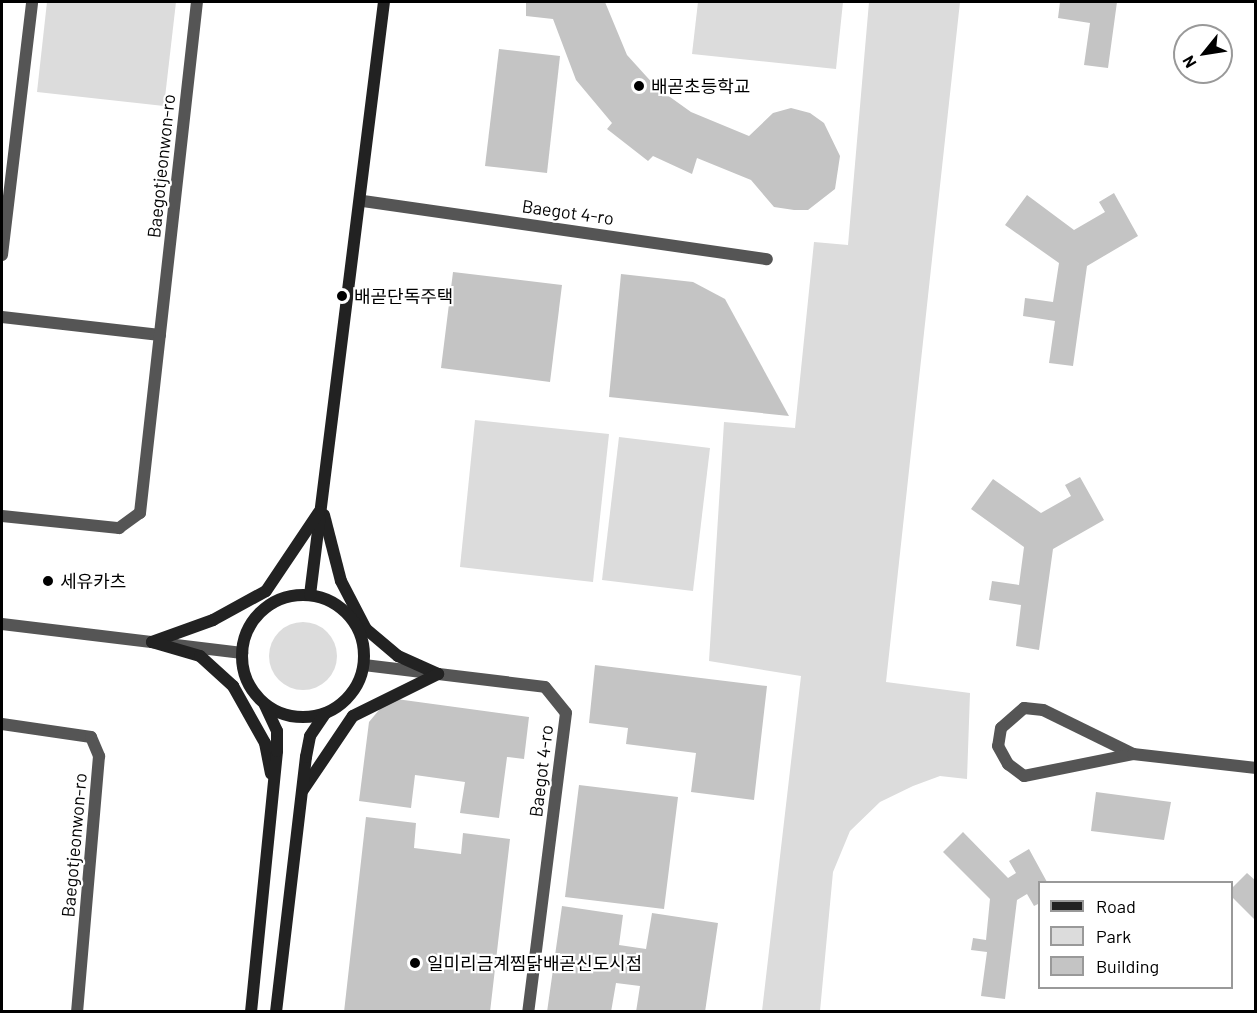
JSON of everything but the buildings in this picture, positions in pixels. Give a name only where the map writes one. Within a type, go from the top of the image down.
[{"type":"main road","points":[[310,595],[363,201],[384,2]]},
{"type":"main road","points":[[152,642],[213,620],[266,591],[322,508]]},
{"type":"main road","points":[[322,508],[341,581],[366,629],[398,656],[438,674]]},
{"type":"main road","points":[[251,1011],[274,789],[277,731],[265,704],[246,681],[242,653],[249,624],[261,610],[280,598],[310,595],[341,607],[355,624],[364,665],[344,702],[325,714],[310,736],[300,794],[276,1011]]},
{"type":"main road","points":[[152,642],[200,656],[233,686],[265,742],[274,789]]},
{"type":"main road","points":[[300,794],[353,716],[438,674]]},
{"type":"main road","points":[[265,704],[290,717],[325,714]]},
{"type":"street","points":[[2,255],[32,2]]},
{"type":"street","name":"Baegotjeonwon-ro","points":[[2,516],[120,528],[140,513],[197,2]]},
{"type":"street","name":"Baegot 4-ro","points":[[363,201],[767,259]]},
{"type":"street","points":[[2,317],[160,335]]},
{"type":"street","points":[[2,624],[242,653]]},
{"type":"street","name":"Baegot 4-ro","points":[[364,665],[546,687],[566,713],[528,1011]]},
{"type":"street","points":[[1133,754],[1043,710],[1024,708],[1001,728],[998,746],[1008,764],[1024,776],[1133,754],[1256,768]]},
{"type":"street","name":"Baegotjeonwon-ro","points":[[2,724],[91,737],[99,756],[77,1011]]},
{"type":"green space","points":[[47,2],[176,2],[164,106],[37,92]]},
{"type":"green space","points":[[698,2],[843,2],[836,69],[692,54]]},
{"type":"green space","points":[[869,2],[960,2],[886,682],[970,693],[967,779],[940,776],[913,786],[880,802],[850,831],[833,872],[820,1011],[762,1011],[801,676],[709,661],[724,422],[795,428],[814,242],[848,245]]},
{"type":"green space","points":[[475,420],[609,434],[593,582],[460,567]]},
{"type":"green space","points":[[619,437],[710,448],[693,591],[602,580]]},
{"type":"green space","points":[[296,622],[310,622],[322,627],[332,637],[337,656],[332,675],[322,685],[310,690],[296,690],[284,685],[274,675],[269,663],[269,649],[274,637],[284,627]]},
{"type":"place","name":"배곧초등학교","points":[[639,86]]},
{"type":"place","name":"배곧단독주택","points":[[342,296]]},
{"type":"place","name":"세유카츠","points":[[48,581]]},
{"type":"place","name":"일미리금계찜닭배곧신도시점","points":[[415,963]]}]
